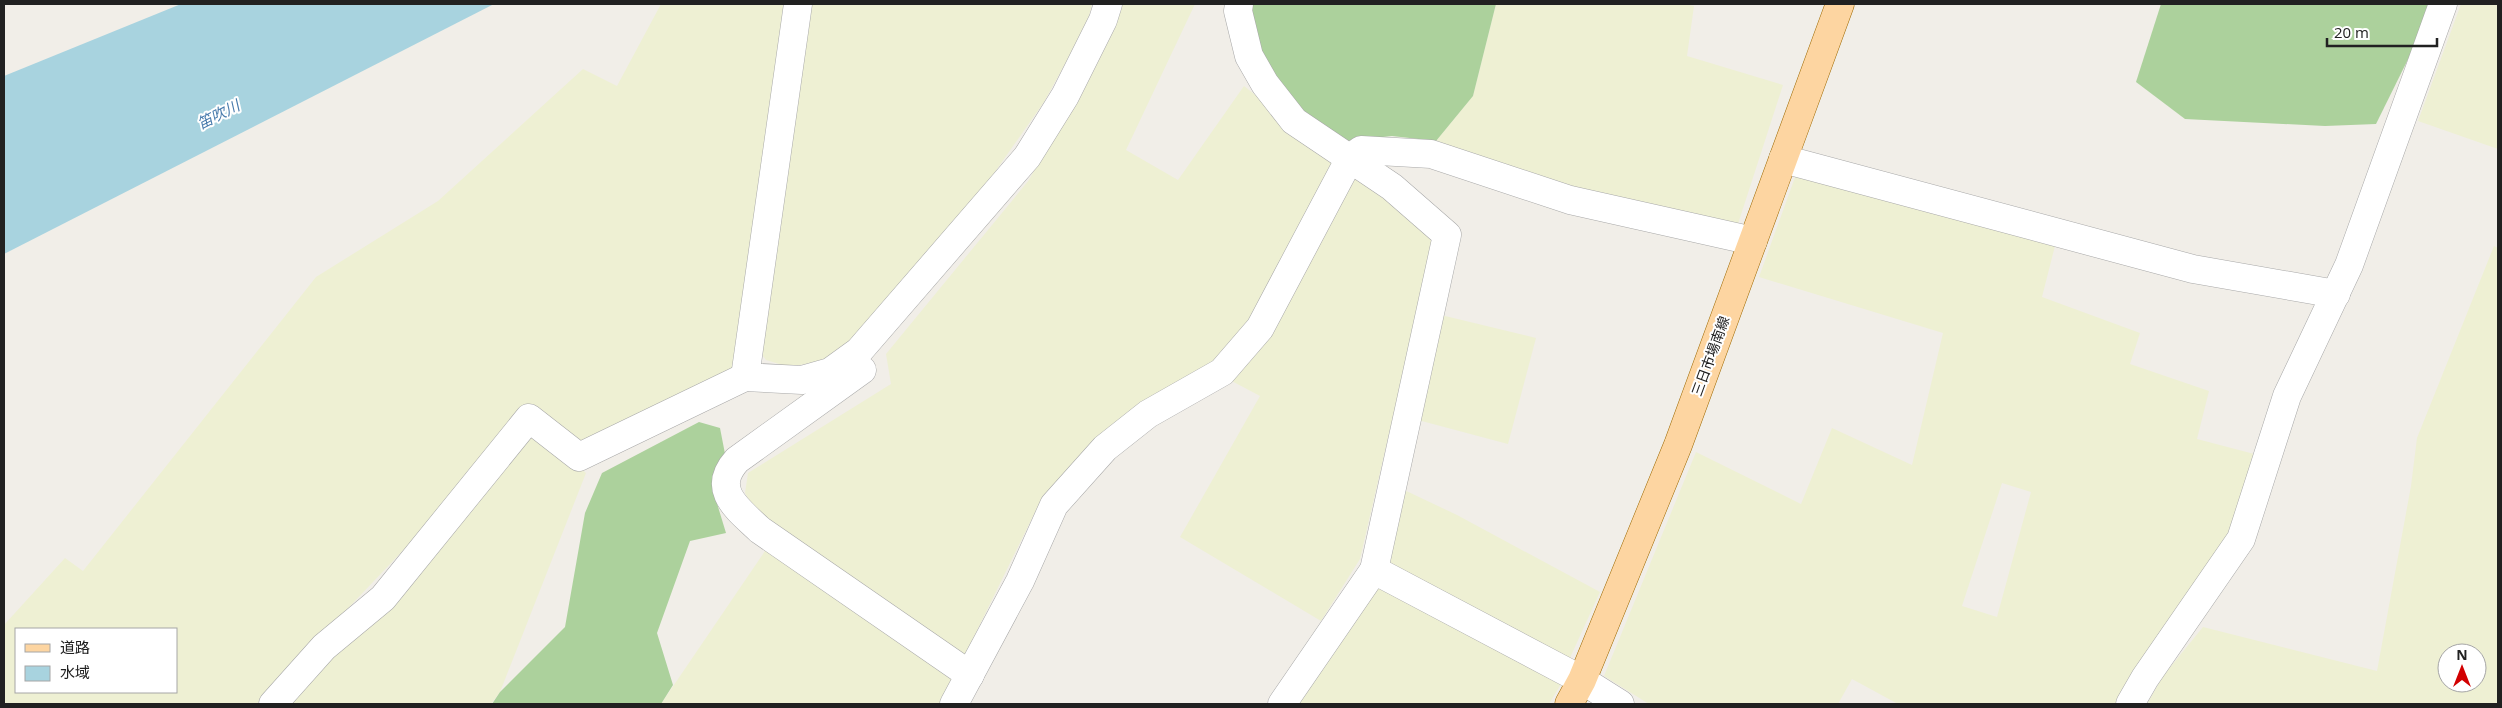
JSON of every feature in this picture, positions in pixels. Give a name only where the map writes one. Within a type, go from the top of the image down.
[{"type":"main road","name":"三日市場南線","points":[[1569,704],[1582,680],[1678,445],[1840,4]]},
{"type":"street","points":[[744,377],[798,4]]},
{"type":"street","points":[[273,704],[324,647],[383,598],[529,418],[579,457],[744,377],[802,380],[830,372],[859,351],[1027,157],[1065,96],[1103,20],[1108,4]]},
{"type":"street","points":[[1239,4],[1238,11],[1249,56],[1265,84],[1294,121],[1392,187],[1447,235],[1374,570],[1282,704]]},
{"type":"street","points":[[2130,704],[2145,678],[2242,539],[2287,396],[2349,265],[2443,4]]},
{"type":"street","points":[[954,704],[1020,581],[1054,505],[1105,448],[1148,414],[1222,372],[1260,328],[1350,158],[1361,150],[1431,154],[1570,200],[1752,241]]},
{"type":"street","points":[[1783,159],[2193,269],[2336,294]]},
{"type":"street","points":[[859,351],[864,368],[737,460],[727,471],[725,485],[730,500],[760,530],[970,675]]},
{"type":"street","points":[[1374,570],[1582,680],[1620,704]]},
{"type":"green space","points":[[661,4],[790,4],[736,371],[582,446],[522,406],[431,521],[257,704],[4,704],[4,625],[65,558],[83,571],[316,277],[438,201],[583,69],[617,86]]},
{"type":"green space","points":[[806,4],[1092,4],[1087,24],[1044,102],[990,179],[846,345],[821,361],[789,367],[766,360],[755,345]]},
{"type":"green space","points":[[1115,4],[1195,4],[1126,150],[1178,180],[1244,86],[1341,163],[1255,318],[1214,369],[1039,504],[962,661],[759,517],[745,493],[748,473],[891,384],[886,354],[1029,180],[1099,50]]},
{"type":"green space","points":[[1245,4],[1496,4],[1473,96],[1436,141],[1392,136],[1346,141],[1322,133],[1257,54]]},
{"type":"green space","points":[[1496,4],[1685,4],[1694,6],[1687,56],[1783,85],[1737,227],[1559,186],[1436,141],[1473,96]]},
{"type":"green space","points":[[2161,4],[2429,4],[2420,35],[2376,124],[2325,126],[2185,119],[2136,82]]},
{"type":"green space","points":[[2461,4],[2498,4],[2498,149],[2418,121]]},
{"type":"green space","points":[[1798,169],[2057,238],[2042,297],[2140,333],[2130,364],[2209,391],[2197,439],[2258,455],[2233,528],[2118,704],[1898,704],[1852,679],[1838,704],[1649,704],[1604,676],[1696,452],[1801,504],[1832,428],[1912,465],[1943,333],[1759,277]],"holes":[[[2002,483],[2031,492],[1997,617],[1962,606]]]},
{"type":"green space","points":[[1353,173],[1435,235],[1360,559],[1321,621],[1180,537],[1260,396],[1228,379]]},
{"type":"green space","points":[[2494,246],[2498,248],[2498,704],[2147,704],[2163,676],[2203,627],[2377,671],[2411,486],[2417,438]]},
{"type":"green space","points":[[1441,315],[1536,338],[1508,444],[1418,420]]},
{"type":"green space","points":[[699,422],[720,428],[726,459],[712,487],[726,533],[690,541],[657,633],[673,685],[661,704],[492,704],[500,692],[565,627],[585,513],[602,473]]},
{"type":"green space","points":[[530,429],[586,473],[500,692],[491,704],[288,704]]},
{"type":"green space","points":[[1400,488],[1457,515],[1600,592],[1569,660],[1383,562]]},
{"type":"green space","points":[[767,548],[959,675],[944,704],[661,704]]},
{"type":"green space","points":[[1379,587],[1561,684],[1549,704],[1299,704]]},
{"type":"water","name":"笛吹川","points":[[181,4],[494,4],[4,254],[4,76]]}]
